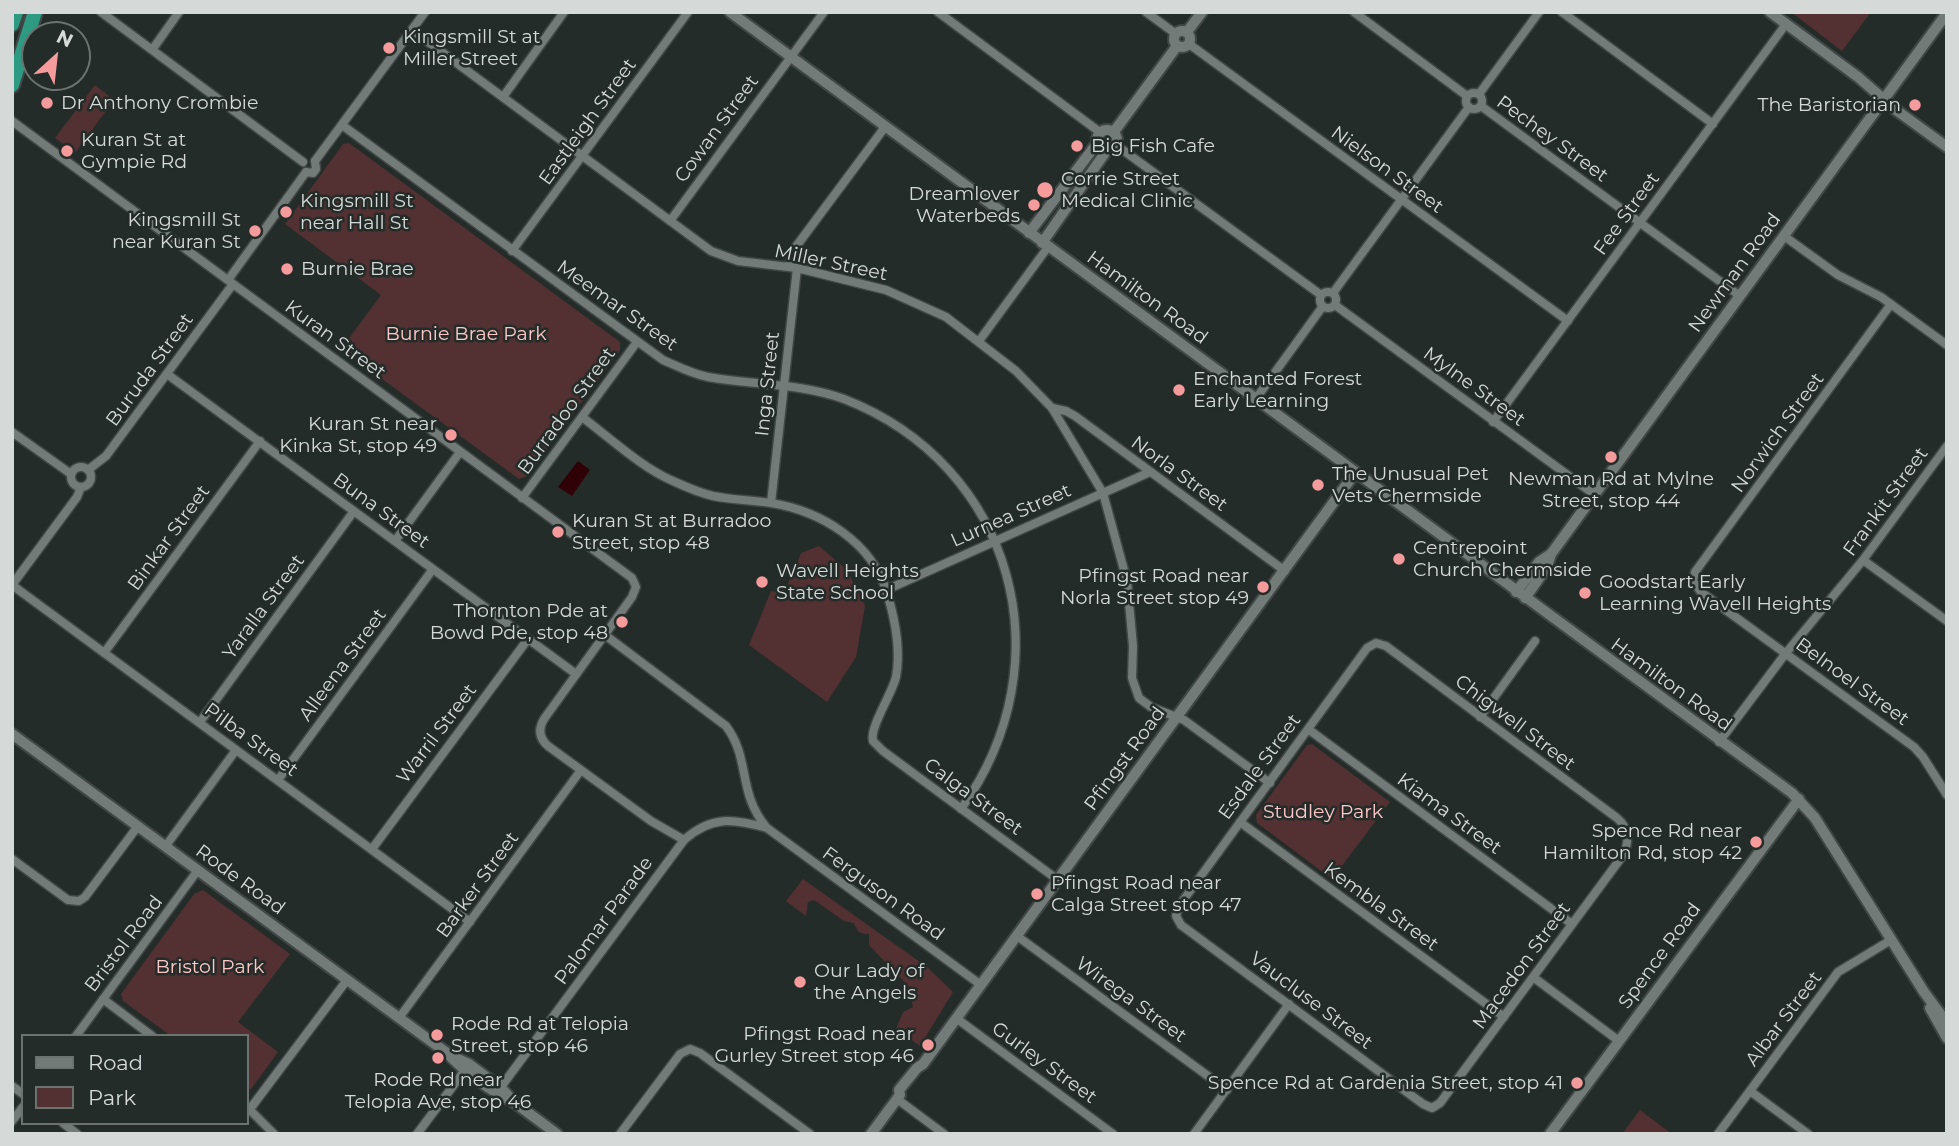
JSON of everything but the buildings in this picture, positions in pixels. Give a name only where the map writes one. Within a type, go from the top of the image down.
[{"type":"highway","points":[[12,24],[16,12]]},
{"type":"highway","points":[[12,85],[35,12]]},
{"type":"main road","name":"Hamilton Road","points":[[730,12],[1799,799],[1819,824],[1924,992],[1947,1023]]},
{"type":"main road","points":[[1045,245],[1202,12]]},
{"type":"main road","points":[[1770,12],[1947,147]]},
{"type":"main road","name":"Newman Road","points":[[1520,595],[1538,562],[1551,554],[1595,495],[1947,13]]},
{"type":"main road","points":[[1029,233],[1099,137],[1107,131],[1112,143]]},
{"type":"main road","points":[[1099,137],[1102,149],[1112,143]]},
{"type":"main road","name":"Pfingst Road","points":[[871,1134],[899,1097],[906,1094],[923,1064],[956,1018],[1355,473]]},
{"type":"main road","name":"Rode Road","points":[[12,734],[557,1134]]},
{"type":"main road","name":"Spence Road","points":[[1550,1134],[1799,799]]},
{"type":"main road","name":"Hamilton Road","points":[[1924,992],[1947,1038]]},
{"type":"street","points":[[101,12],[303,162]]},
{"type":"street","points":[[152,50],[179,12]]},
{"type":"street","points":[[315,161],[425,12]]},
{"type":"street","points":[[503,97],[564,12]]},
{"type":"street","name":"Eastleigh Street","points":[[512,251],[688,12]]},
{"type":"street","name":"Cowan Street","points":[[670,221],[824,12]]},
{"type":"street","points":[[938,12],[1099,137]]},
{"type":"street","name":"Nielson Street","points":[[1146,12],[1568,321]]},
{"type":"street","name":"Pechey Street","points":[[1354,12],[1467,96]]},
{"type":"street","points":[[1479,94],[1539,12]]},
{"type":"street","points":[[1562,12],[1713,124]]},
{"type":"street","name":"Fee Street","points":[[1493,422],[1786,24]]},
{"type":"street","name":"Miller Street","points":[[412,30],[711,251],[732,260],[793,268],[886,290],[946,317],[1016,371],[1052,408],[1103,493],[1127,581],[1134,689],[1146,704],[1184,720],[1270,782]]},
{"type":"street","points":[[1472,93],[1479,94],[1483,101],[1481,106],[1476,109],[1469,107],[1466,103],[1467,96],[1472,93]]},
{"type":"street","name":"Pechey Street","points":[[1481,106],[1740,296]]},
{"type":"street","points":[[1333,293],[1469,107]]},
{"type":"street","name":"Kuran Street","points":[[12,121],[630,576],[636,587],[605,635]]},
{"type":"street","name":"Meemar Street","points":[[342,125],[663,360],[698,374],[784,386],[845,400],[891,422],[922,445],[964,488],[985,521],[1010,586],[1017,649],[1008,711],[995,751],[961,809]]},
{"type":"street","name":"Inga Street","points":[[771,503],[784,386],[792,252],[884,127]]},
{"type":"street","points":[[1112,143],[1321,295]]},
{"type":"street","points":[[309,158],[315,161],[315,171],[306,172],[302,166],[303,162],[309,158]]},
{"type":"street","name":"Buruda Street","points":[[88,470],[104,459],[167,374],[306,172]]},
{"type":"street","points":[[1784,236],[1838,275],[1891,304],[1947,345]]},
{"type":"street","points":[[979,341],[1045,245]]},
{"type":"street","points":[[1321,295],[1333,293]]},
{"type":"street","points":[[1321,295],[1320,302],[1330,308],[1335,305],[1336,297],[1333,293]]},
{"type":"street","name":"Norwich Street","points":[[1693,581],[1695,572],[1891,304]]},
{"type":"street","name":"Mylne Street","points":[[1335,305],[1595,495]]},
{"type":"street","points":[[1255,400],[1323,306]]},
{"type":"street","name":"Burradoo Street","points":[[522,498],[637,342]]},
{"type":"street","name":"Buna Street","points":[[167,374],[576,674]]},
{"type":"street","name":"Norla Street","points":[[1052,408],[1071,414],[1285,571]]},
{"type":"street","points":[[582,417],[666,478],[710,495],[771,503],[804,511],[828,522],[870,560],[886,590]]},
{"type":"street","points":[[12,432],[71,474],[72,483],[80,487],[87,485],[90,480],[88,470],[79,467],[71,474]]},
{"type":"street","name":"Binkar Street","points":[[104,653],[260,441]]},
{"type":"street","name":"Frankit Street","points":[[1719,742],[1786,653],[1863,560],[1947,446]]},
{"type":"street","points":[[395,541],[460,452]]},
{"type":"street","name":"Lurnea Street","points":[[886,590],[1150,472]]},
{"type":"street","points":[[12,585],[77,497],[80,487]]},
{"type":"street","name":"Yaralla Street","points":[[200,722],[354,511]]},
{"type":"street","points":[[1863,560],[1947,621]]},
{"type":"street","name":"Alleena Street","points":[[278,780],[433,569]]},
{"type":"street","name":"Belnoel Street","points":[[1693,581],[1702,592],[1914,747],[1947,795]]},
{"type":"street","name":"Pilba Street","points":[[12,585],[470,922]]},
{"type":"street","name":"Calga Street","points":[[886,590],[894,622],[896,676],[888,701],[872,731],[872,738],[878,747],[1058,880]]},
{"type":"street","points":[[684,839],[651,821],[545,743],[540,732],[544,719],[605,635],[726,726],[738,747],[748,798],[767,828]]},
{"type":"street","name":"Warril Street","points":[[372,849],[528,639]]},
{"type":"street","points":[[1480,717],[1535,642]]},
{"type":"street","name":"Chigwell Street","points":[[1376,643],[1386,646],[1617,818],[1625,827],[1628,836]]},
{"type":"street","name":"Esdale Street","points":[[1176,916],[1179,906],[1367,648],[1376,643]]},
{"type":"street","name":"Kiama Street","points":[[1308,729],[1572,924]]},
{"type":"street","points":[[165,847],[236,750]]},
{"type":"street","name":"Barker Street","points":[[400,1018],[582,770]]},
{"type":"street","name":"Palomar Parade","points":[[499,1091],[684,839],[704,825],[721,821],[741,821],[767,828]]},
{"type":"street","name":"Kembla Street","points":[[1240,822],[1504,1017]]},
{"type":"street","points":[[12,859],[65,898],[77,902],[85,897],[138,826]]},
{"type":"street","name":"Ferguson Road","points":[[767,828],[981,985]]},
{"type":"street","name":"Macedon Street","points":[[1432,1108],[1440,1103],[1621,858],[1627,847],[1628,836]]},
{"type":"street","name":"Bristol Road","points":[[77,1034],[198,870]]},
{"type":"street","name":"Vaucluse Street","points":[[1176,916],[1181,925],[1432,1108]]},
{"type":"street","name":"Wirega Street","points":[[1017,936],[1227,1090]]},
{"type":"street","name":"Albar Street","points":[[1718,1134],[1838,972],[1891,940]]},
{"type":"street","points":[[1533,976],[1619,1041]]},
{"type":"street","points":[[274,1134],[248,1108],[347,980]]},
{"type":"street","points":[[103,999],[149,1034]]},
{"type":"street","points":[[1194,1134],[1289,1004]]},
{"type":"street","name":"Gurley Street","points":[[956,1018],[1113,1134]]},
{"type":"street","points":[[620,1134],[680,1054],[690,1049],[700,1053],[810,1134]]},
{"type":"street","points":[[417,1134],[467,1068]]},
{"type":"street","points":[[1750,1091],[1808,1134]]},
{"type":"street","points":[[899,1097],[944,1134]]},
{"type":"green space","points":[[1791,12],[1871,12],[1842,51]]},
{"type":"green space","points":[[95,85],[114,100],[75,153],[55,138]]},
{"type":"green space","name":"Burnie Brae Park","points":[[349,143],[620,342],[620,350],[527,476],[519,479],[341,349],[381,295],[285,224],[343,144]]},
{"type":"green space","points":[[819,546],[847,570],[865,606],[856,657],[827,702],[749,645],[771,591],[784,593],[801,553]]},
{"type":"green space","name":"Studley Park","points":[[1312,744],[1390,802],[1332,879],[1257,823],[1256,815],[1307,745]]},
{"type":"green space","points":[[803,879],[927,967],[953,992],[920,1046],[896,1029],[903,1012],[913,1007],[909,987],[869,945],[869,934],[859,932],[854,923],[844,921],[814,900],[808,902],[806,916],[786,901]]},
{"type":"green space","name":"Bristol Park","points":[[203,890],[290,954],[238,1022],[278,1052],[251,1089],[248,1090],[248,1034],[168,1034],[123,1001],[121,994],[194,894]]},
{"type":"green space","points":[[1640,1110],[1672,1134],[1622,1134]]},
{"type":"shaded area","points":[[578,461],[590,470],[572,496],[558,487]]},
{"type":"place","name":"Kingsmill St at Miller Street","points":[[389,48]]},
{"type":"place","name":"Dr Anthony Crombie","points":[[47,103]]},
{"type":"place","name":"The Baristorian","points":[[1915,105]]},
{"type":"place","name":"Big Fish Cafe","points":[[1077,146]]},
{"type":"place","name":"Kuran St at Gympie Rd","points":[[67,151]]},
{"type":"place","name":"Corrie Street Medical Clinic","points":[[1045,190]]},
{"type":"place","name":"Dreamlover Waterbeds","points":[[1034,205]]},
{"type":"place","name":"Kingsmill St near Hall St","points":[[286,212]]},
{"type":"place","name":"Kingsmill St near Kuran St","points":[[255,231]]},
{"type":"place","name":"Burnie Brae","points":[[287,269]]},
{"type":"place","name":"Enchanted Forest Early Learning","points":[[1179,390]]},
{"type":"place","name":"Kuran St near Kinka St, stop 49","points":[[451,435]]},
{"type":"place","name":"Newman Rd at Mylne Street, stop 44","points":[[1611,457]]},
{"type":"place","name":"The Unusual Pet Vets Chermside","points":[[1318,485]]},
{"type":"place","name":"Kuran St at Burradoo Street, stop 48","points":[[558,532]]},
{"type":"place","name":"Centrepoint Church Chermside","points":[[1399,559]]},
{"type":"place","name":"Wavell Heights State School","points":[[762,582]]},
{"type":"place","name":"Pfingst Road near Norla Street stop 49","points":[[1263,587]]},
{"type":"place","name":"Goodstart Early Learning Wavell Heights","points":[[1585,593]]},
{"type":"place","name":"Thornton Pde at Bowd Pde, stop 48","points":[[622,622]]},
{"type":"place","name":"Spence Rd near Hamilton Rd, stop 42","points":[[1756,842]]},
{"type":"place","name":"Pfingst Road near Calga Street stop 47","points":[[1037,894]]},
{"type":"place","name":"Our Lady of the Angels","points":[[800,982]]},
{"type":"place","name":"Rode Rd at Telopia Street, stop 46","points":[[437,1035]]},
{"type":"place","name":"Pfingst Road near Gurley Street stop 46","points":[[928,1045]]},
{"type":"place","name":"Rode Rd near Telopia Ave, stop 46","points":[[438,1058]]},
{"type":"place","name":"Spence Rd at Gardenia Street, stop 41","points":[[1577,1083]]}]
